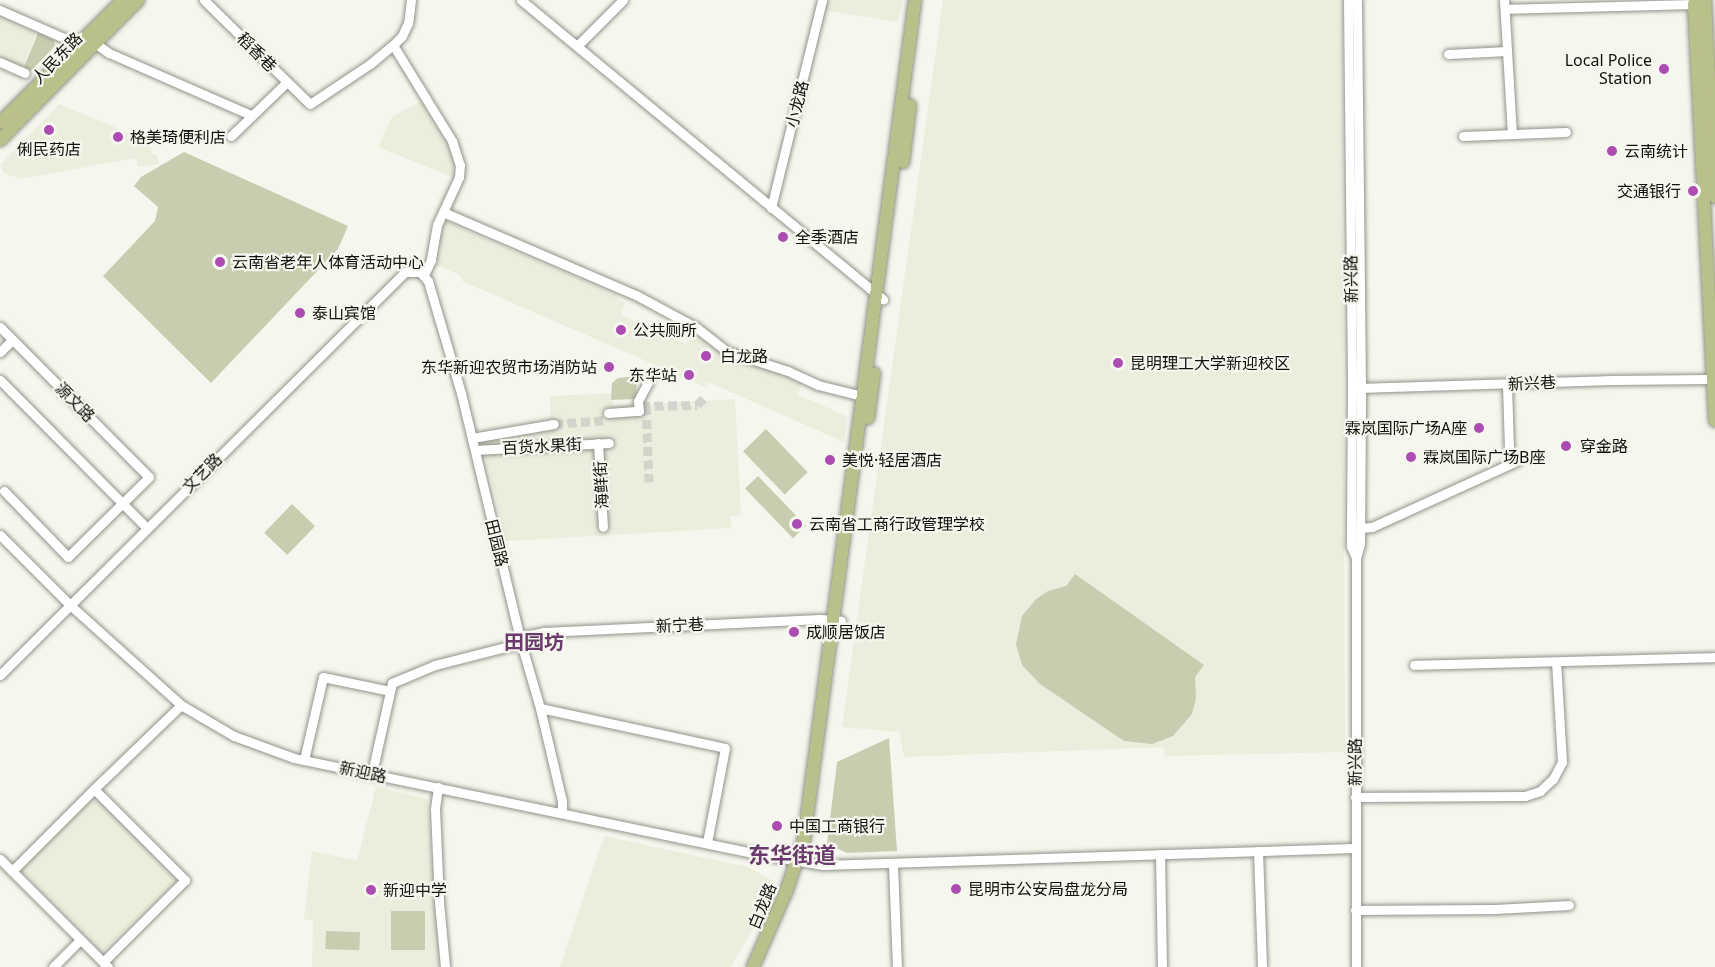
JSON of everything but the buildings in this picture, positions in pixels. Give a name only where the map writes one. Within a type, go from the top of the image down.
[{"type":"main road","name":"人民东路","points":[[0,123],[123,0]]},
{"type":"main road","name":"人民东路","points":[[0,140],[138,0]]},
{"type":"main road","name":"白龙路","points":[[837,620],[862,396],[880,298],[915,0]]},
{"type":"main road","name":"白龙路","points":[[763,967],[802,862],[880,298],[924,0]]},
{"type":"main road","points":[[1702,3],[1715,196]]},
{"type":"main road","points":[[1702,3],[1711,379],[1715,420]]},
{"type":"main road","name":"白龙路","points":[[753,967],[802,862]]},
{"type":"street","name":"稻香巷","points":[[204,0],[310,104],[370,64],[393,45]]},
{"type":"street","points":[[411,0],[408,23],[402,36],[393,45],[458,153],[459,177],[437,225],[431,260],[424,275]]},
{"type":"street","points":[[521,0],[880,298]]},
{"type":"street","points":[[577,46],[622,0]]},
{"type":"street","name":"小龙路","points":[[771,208],[822,0]]},
{"type":"street","name":"新兴路","points":[[1348,0],[1360,528],[1356,558],[1356,967]]},
{"type":"street","name":"新兴路","points":[[1356,558],[1351,546],[1357,388],[1357,0]]},
{"type":"street","points":[[1512,134],[1505,5],[1702,3]]},
{"type":"street","points":[[0,10],[78,44]]},
{"type":"street","points":[[95,43],[109,53],[252,115]]},
{"type":"street","points":[[1448,54],[1508,53]]},
{"type":"street","points":[[0,62],[25,73]]},
{"type":"street","points":[[231,136],[287,82]]},
{"type":"street","points":[[1463,136],[1566,132]]},
{"type":"street","points":[[443,212],[636,295],[698,328],[726,351],[788,371],[818,385],[862,396]]},
{"type":"street","name":"文艺路","points":[[0,675],[405,272],[412,270],[424,275]]},
{"type":"street","name":"田园路","points":[[424,275],[428,281],[471,438],[540,708],[562,801],[562,813]]},
{"type":"street","name":"源文路","points":[[0,327],[149,477],[122,504]]},
{"type":"street","points":[[0,352],[12,340]]},
{"type":"street","name":"新兴巷","points":[[1357,388],[1711,379]]},
{"type":"street","points":[[0,380],[147,528]]},
{"type":"street","points":[[608,413],[639,411],[638,401],[649,380]]},
{"type":"street","points":[[1507,385],[1509,450]]},
{"type":"street","points":[[471,438],[554,424]]},
{"type":"street","name":"海鲜街","points":[[598,443],[603,527]]},
{"type":"street","name":"百货水果街","points":[[474,450],[609,443]]},
{"type":"street","points":[[1360,528],[1372,527],[1516,460]]},
{"type":"street","points":[[4,491],[68,557],[122,504]]},
{"type":"street","name":"新迎路","points":[[0,535],[70,605],[181,705],[234,736],[261,748],[304,760],[802,862],[894,864],[1355,848]]},
{"type":"street","name":"新宁巷","points":[[390,691],[392,683],[435,665],[544,632],[837,620]]},
{"type":"street","points":[[1414,666],[1715,657]]},
{"type":"street","points":[[1355,797],[1526,795],[1540,791],[1553,779],[1562,762],[1556,662]]},
{"type":"street","points":[[304,760],[323,677],[390,691],[372,773]]},
{"type":"street","points":[[12,871],[181,705]]},
{"type":"street","points":[[540,708],[725,748],[706,842]]},
{"type":"street","points":[[438,787],[435,821],[445,967]]},
{"type":"street","points":[[0,859],[105,964],[185,880],[94,789]]},
{"type":"street","points":[[1258,850],[1262,967]]},
{"type":"street","points":[[1160,854],[1161,967]]},
{"type":"street","points":[[894,864],[897,967]]},
{"type":"street","points":[[1355,910],[1495,909],[1569,905]]},
{"type":"street","points":[[53,967],[80,940]]},
{"type":"shaded area","points":[[824,0],[903,0],[898,22],[822,10]]},
{"type":"shaded area","name":"昆明理工大学新迎校区","points":[[943,0],[1342,0],[1345,752],[1165,756],[1164,747],[904,757],[899,732],[842,727]]},
{"type":"shaded area","points":[[0,15],[37,31],[23,68],[0,58]]},
{"type":"shaded area","points":[[421,101],[450,149],[454,159],[453,177],[378,147],[392,117]]},
{"type":"shaded area","points":[[59,104],[150,142],[152,154],[157,155],[159,164],[138,167],[136,158],[20,179],[4,173],[0,165]]},
{"type":"shaded area","points":[[443,220],[619,296],[618,300],[625,303],[621,315],[686,344],[693,332],[707,343],[802,384],[798,395],[847,416],[844,442],[708,382],[706,387],[462,281],[460,275],[436,265],[442,246],[438,243]]},
{"type":"shaded area","points":[[612,393],[613,406],[735,399],[741,515],[730,516],[731,528],[506,541],[480,433],[551,421],[550,396]]},
{"type":"shaded area","name":"新迎中学","points":[[376,787],[427,799],[441,967],[312,967],[313,920],[304,919],[312,851],[357,861]]},
{"type":"shaded area","points":[[96,797],[177,880],[101,953],[20,870]]},
{"type":"shaded area","points":[[604,836],[748,867],[775,882],[768,902],[731,967],[560,967]]},
{"type":"green space","points":[[38,33],[54,40],[55,46],[31,71],[24,67]]},
{"type":"green space","name":"云南省老年人体育活动中心","points":[[184,152],[348,226],[338,249],[211,383],[103,276],[155,221],[158,207],[134,186],[141,177]]},
{"type":"green space","points":[[618,378],[637,378],[636,399],[611,400],[612,383]]},
{"type":"green space","points":[[766,429],[808,472],[785,494],[743,451]]},
{"type":"green space","points":[[758,476],[806,526],[793,538],[745,489]]},
{"type":"green space","points":[[292,504],[315,526],[287,555],[264,533]]},
{"type":"green space","points":[[1075,574],[1204,665],[1195,677],[1196,699],[1192,714],[1173,736],[1152,744],[1124,741],[1040,684],[1022,665],[1016,644],[1022,616],[1036,599],[1048,591],[1066,586]]},
{"type":"green space","points":[[889,738],[897,851],[847,853],[827,844],[837,762]]},
{"type":"green space","points":[[391,911],[425,911],[425,950],[391,950]]},
{"type":"green space","points":[[326,931],[360,932],[359,950],[325,949]]},
{"type":"tunnel","points":[[641,406],[697,405],[706,396]]},
{"type":"tunnel","points":[[646,406],[649,482]]},
{"type":"tunnel","points":[[554,424],[608,420]]},
{"type":"place","name":"Local Police Station","points":[[1664,69]]},
{"type":"place","name":"俐民药店","points":[[49,130]]},
{"type":"place","name":"格美琦便利店","points":[[118,137]]},
{"type":"place","name":"云南统计","points":[[1612,151]]},
{"type":"place","name":"交通银行","points":[[1693,191]]},
{"type":"place","name":"全季酒店","points":[[783,237]]},
{"type":"place","name":"云南省老年人体育活动中心","points":[[220,262]]},
{"type":"place","name":"泰山宾馆","points":[[300,313]]},
{"type":"place","name":"公共厕所","points":[[621,330]]},
{"type":"place","name":"白龙路","points":[[706,356]]},
{"type":"place","name":"昆明理工大学新迎校区","points":[[1118,363]]},
{"type":"place","name":"东华新迎农贸市场消防站","points":[[609,367]]},
{"type":"place","name":"东华站","points":[[689,375]]},
{"type":"place","name":"霖岚国际广场A座","points":[[1479,428]]},
{"type":"place","name":"穿金路","points":[[1566,446]]},
{"type":"place","name":"霖岚国际广场B座","points":[[1411,457]]},
{"type":"place","name":"美悦·轻居酒店","points":[[830,460]]},
{"type":"place","name":"云南省工商行政管理学校","points":[[797,524]]},
{"type":"place","name":"成顺居饭店","points":[[794,632]]},
{"type":"place","name":"中国工商银行","points":[[777,826]]},
{"type":"place","name":"昆明市公安局盘龙分局","points":[[956,889]]},
{"type":"place","name":"新迎中学","points":[[371,890]]},
{"type":"district","name":"田园坊","points":[[534,641]]},
{"type":"district","name":"东华街道","points":[[792,855]]}]
